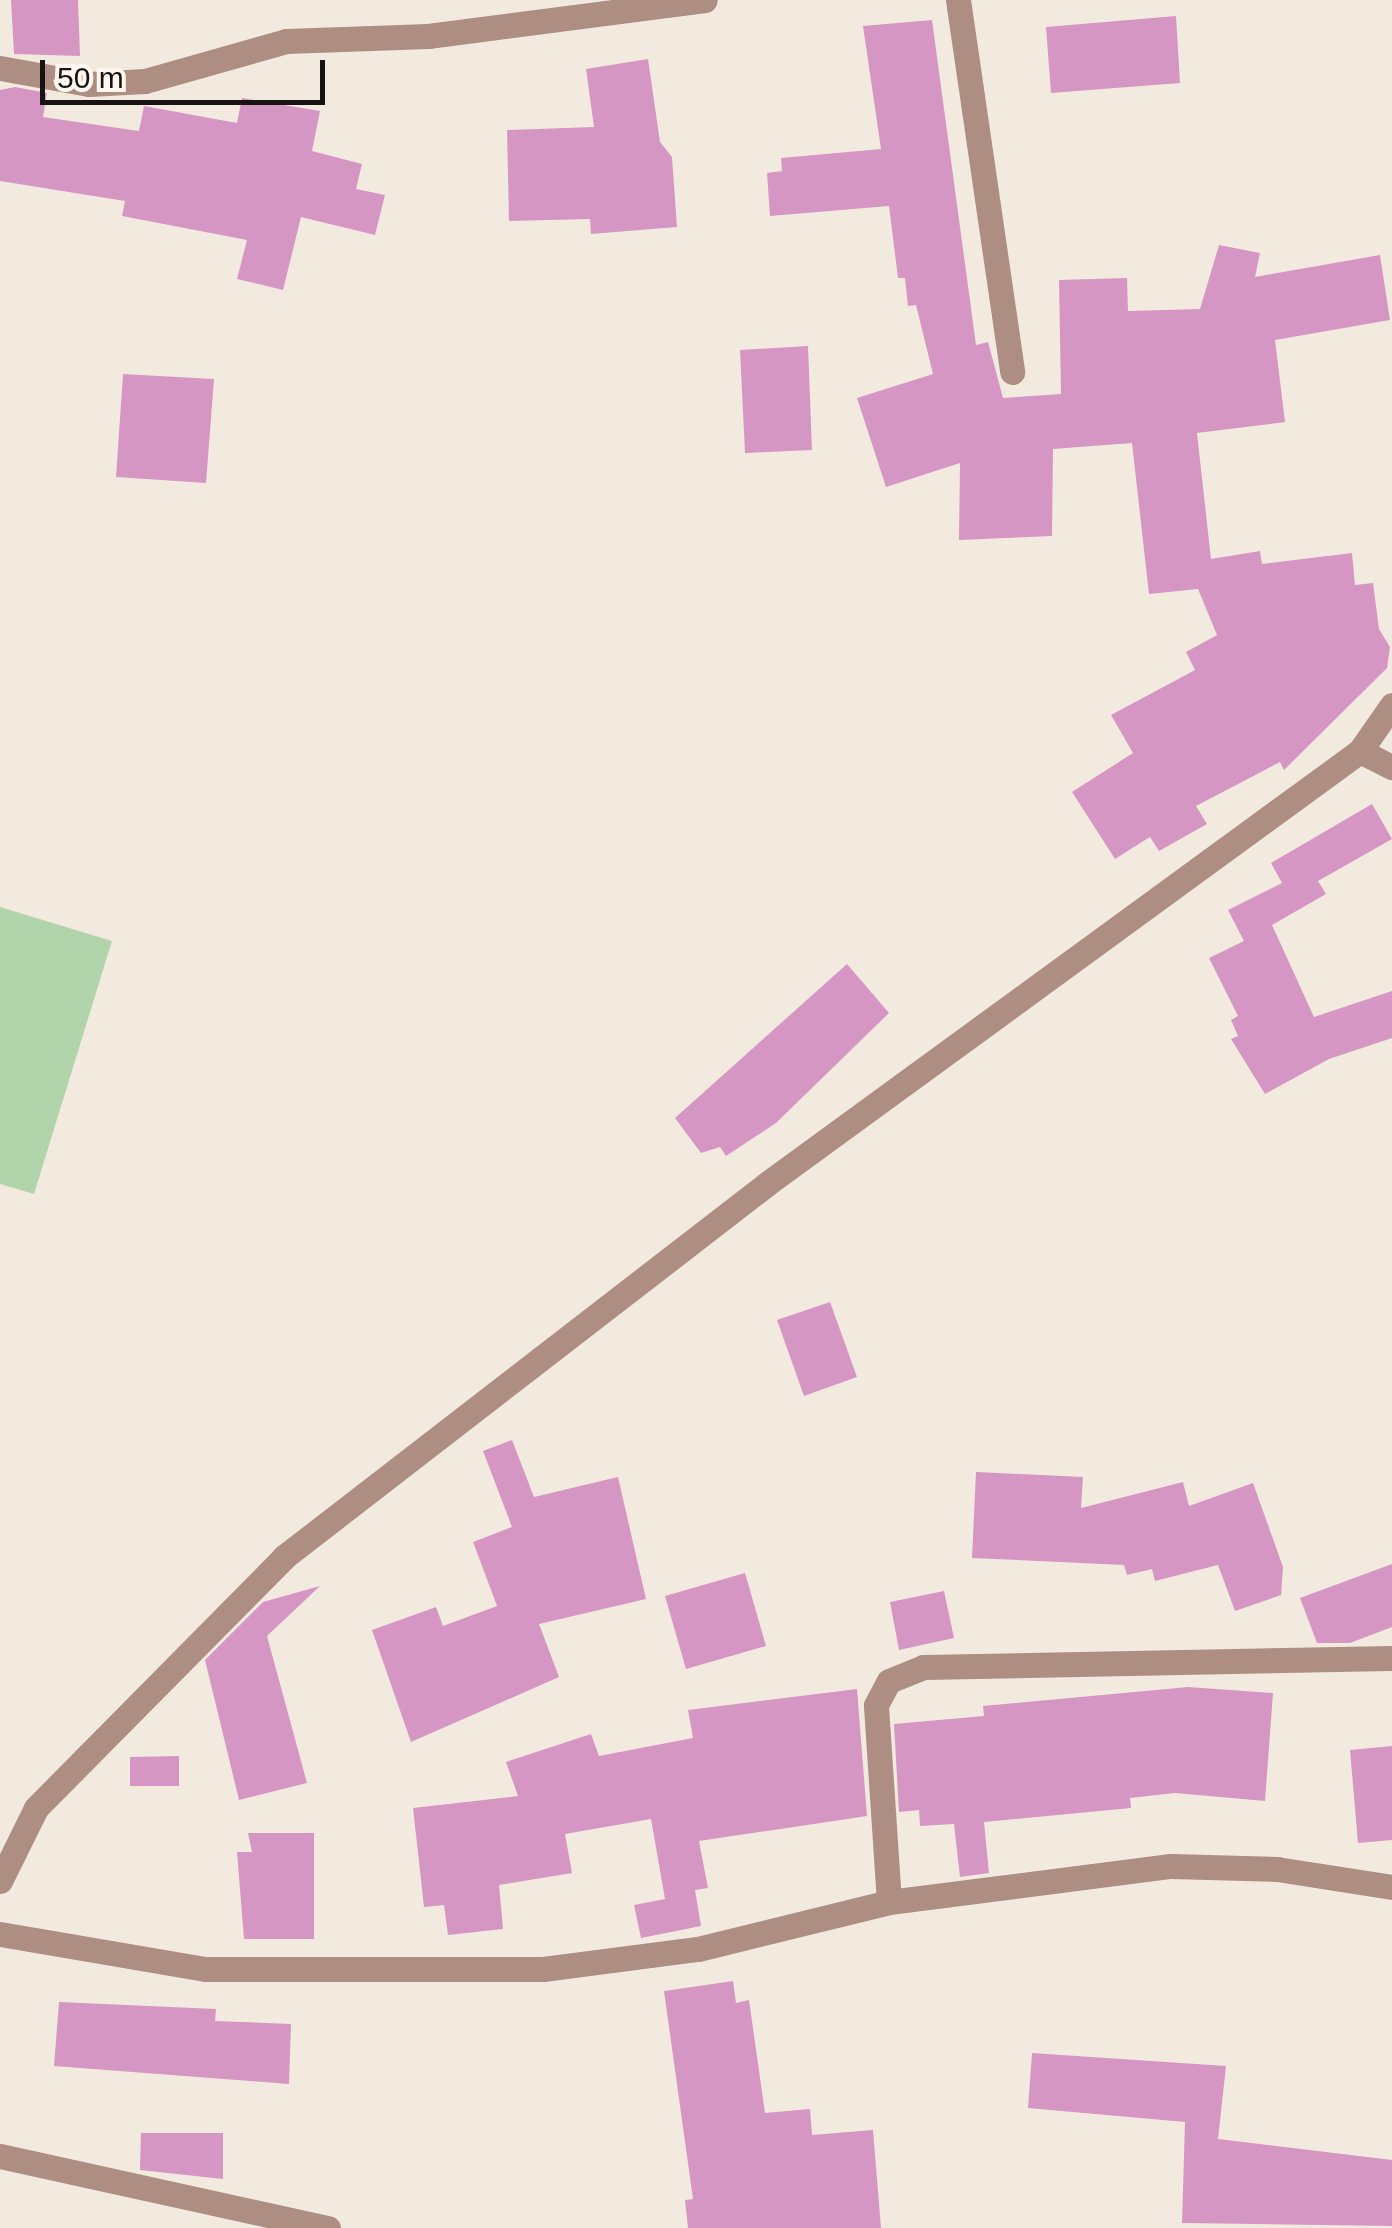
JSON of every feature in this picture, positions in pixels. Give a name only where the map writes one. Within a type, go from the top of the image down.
[{"type":"street","points":[[0,68],[89,84],[145,81],[286,41],[428,36],[704,0]]},
{"type":"street","points":[[958,0],[1012,372]]},
{"type":"street","points":[[0,1881],[36,1808],[148,1688],[390,1467],[1158,892],[1360,751],[1392,705]]},
{"type":"street","points":[[1360,751],[1392,767]]},
{"type":"street","points":[[889,1902],[876,1705],[889,1681],[923,1667],[1392,1658]]},
{"type":"street","points":[[0,1934],[205,1968],[543,1969],[698,1949],[889,1902],[1172,1866],[1277,1869],[1392,1887]]},
{"type":"street","points":[[0,2156],[328,2228]]},
{"type":"green space","points":[[0,907],[112,941],[34,1194],[0,1184]]},
{"type":"building","points":[[11,0],[78,0],[80,56],[14,54]]},
{"type":"building","points":[[1176,16],[1180,83],[1051,93],[1046,27]]},
{"type":"building","points":[[932,20],[976,345],[988,342],[1003,398],[1061,394],[1059,280],[1127,278],[1128,311],[1200,309],[1219,245],[1260,253],[1255,277],[1380,255],[1390,320],[1275,340],[1285,422],[1197,433],[1211,559],[1260,551],[1262,564],[1352,553],[1355,585],[1373,583],[1379,629],[1390,647],[1387,668],[1284,770],[1280,762],[1196,806],[1207,824],[1159,851],[1150,837],[1115,859],[1072,792],[1133,753],[1111,715],[1195,670],[1186,652],[1217,635],[1198,589],[1149,594],[1132,443],[1053,449],[1052,536],[959,540],[960,463],[886,487],[857,398],[933,374],[916,305],[908,306],[905,278],[898,278],[889,206],[770,216],[767,173],[782,171],[781,158],[881,149],[863,26]]},
{"type":"building","points":[[648,59],[660,142],[672,157],[677,227],[591,234],[590,219],[509,221],[507,130],[594,127],[586,69]]},
{"type":"building","points":[[15,87],[47,93],[43,117],[139,131],[144,106],[237,123],[242,98],[320,111],[312,151],[362,164],[356,189],[385,195],[375,235],[301,217],[283,290],[237,279],[247,240],[122,216],[125,201],[0,181],[0,90]]},
{"type":"building","points":[[808,346],[812,450],[745,453],[740,350]]},
{"type":"building","points":[[123,374],[214,379],[206,483],[116,477]]},
{"type":"building","points":[[1372,804],[1392,839],[1318,881],[1326,894],[1272,925],[1314,1017],[1392,991],[1392,1038],[1329,1059],[1265,1094],[1231,1039],[1238,1036],[1231,1020],[1238,1016],[1209,958],[1244,941],[1228,910],[1282,883],[1271,863]]},
{"type":"building","points":[[847,964],[889,1013],[776,1123],[726,1156],[720,1147],[701,1153],[675,1118]]},
{"type":"building","points":[[830,1302],[857,1377],[804,1396],[777,1320]]},
{"type":"building","points":[[512,1440],[534,1497],[618,1477],[646,1599],[539,1624],[559,1677],[411,1742],[372,1630],[436,1607],[443,1626],[497,1606],[473,1542],[512,1527],[483,1451]]},
{"type":"building","points":[[976,1472],[1083,1477],[1081,1508],[1183,1482],[1189,1506],[1253,1483],[1283,1567],[1281,1595],[1235,1611],[1218,1565],[1155,1581],[1152,1569],[1127,1575],[1124,1565],[972,1558]]},
{"type":"building","points":[[1392,1564],[1392,1627],[1350,1643],[1317,1643],[1300,1598]]},
{"type":"building","points":[[745,1573],[766,1646],[686,1669],[665,1596]]},
{"type":"building","points":[[320,1586],[267,1636],[307,1783],[239,1800],[205,1660],[263,1602]]},
{"type":"building","points":[[944,1591],[954,1638],[899,1650],[890,1602]]},
{"type":"building","points":[[1188,1687],[1273,1693],[1265,1801],[1175,1793],[1130,1798],[1131,1808],[984,1822],[989,1873],[960,1877],[954,1824],[920,1826],[919,1810],[899,1812],[894,1724],[984,1716],[983,1706]]},
{"type":"building","points":[[857,1689],[867,1816],[699,1841],[708,1888],[695,1890],[701,1926],[641,1938],[634,1905],[665,1899],[651,1819],[565,1834],[572,1873],[499,1885],[503,1929],[448,1935],[444,1905],[424,1907],[413,1808],[518,1796],[506,1762],[591,1734],[599,1756],[693,1738],[688,1710]]},
{"type":"building","points":[[1392,1746],[1392,1840],[1358,1843],[1350,1750]]},
{"type":"building","points":[[179,1756],[179,1786],[130,1786],[130,1757]]},
{"type":"building","points":[[248,1833],[314,1833],[314,1939],[244,1939],[237,1852],[252,1852]]},
{"type":"building","points":[[733,1981],[736,2003],[749,2000],[765,2113],[810,2109],[812,2135],[873,2130],[881,2228],[688,2228],[685,2200],[693,2199],[664,1991]]},
{"type":"building","points":[[59,2002],[216,2009],[215,2021],[291,2024],[289,2084],[54,2066]]},
{"type":"building","points":[[1032,2053],[1226,2066],[1218,2139],[1392,2160],[1392,2226],[1182,2223],[1185,2122],[1028,2108]]},
{"type":"building","points":[[141,2133],[223,2133],[223,2179],[140,2170]]}]
